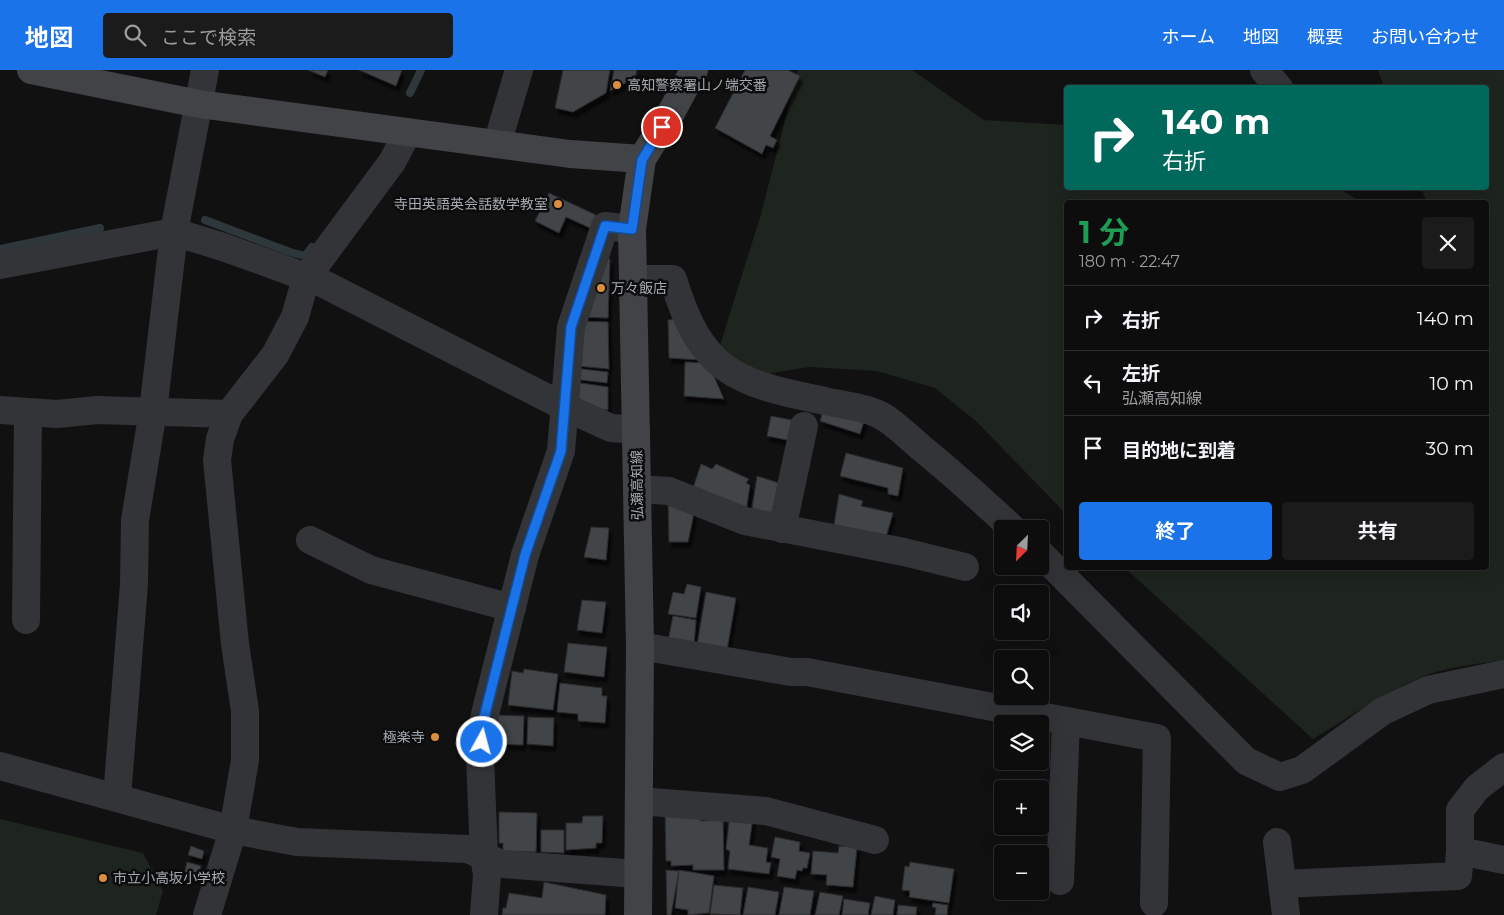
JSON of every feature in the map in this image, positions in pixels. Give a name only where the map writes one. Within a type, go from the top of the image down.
[{"type":"main road","points":[[31,70],[199,104],[570,154],[642,160]]},
{"type":"main road","name":"弘瀬高知線","points":[[638,915],[640,646],[632,229],[642,160],[694,70]]},
{"type":"street","points":[[117,797],[134,584],[135,520],[153,412],[174,232],[205,70]]},
{"type":"street","points":[[497,144],[519,70]]},
{"type":"street","points":[[1264,70],[1276,85]]},
{"type":"street","points":[[207,915],[233,830],[245,760],[245,711],[235,644],[217,460],[220,439],[229,414],[275,355],[295,317],[306,278],[392,162],[408,132]]},
{"type":"street","points":[[484,915],[487,874],[484,857],[480,756],[485,714],[525,555],[561,451],[571,327],[605,226],[632,229]]},
{"type":"street","points":[[0,265],[174,232],[223,247],[320,282],[565,407],[611,428],[636,430]]},
{"type":"street","points":[[634,279],[673,278],[687,320],[696,336],[710,356],[733,374],[751,384],[866,410],[886,419],[953,474],[1003,520]]},
{"type":"street","points":[[0,410],[57,414],[97,410],[229,414]]},
{"type":"street","points":[[26,620],[28,412]]},
{"type":"street","points":[[782,528],[804,426]]},
{"type":"street","points":[[637,489],[669,491],[745,521],[904,552],[965,567]]},
{"type":"street","points":[[310,540],[371,570],[512,608]]},
{"type":"street","points":[[1049,563],[1246,761],[1280,777],[1302,770],[1383,711],[1428,690],[1504,674]]},
{"type":"street","points":[[640,646],[791,672],[807,672],[1157,738],[1154,902]]},
{"type":"street","points":[[1060,881],[1066,721]]},
{"type":"street","points":[[0,766],[233,830],[297,842],[467,849],[502,864],[638,874]]},
{"type":"street","points":[[1283,884],[1458,876],[1460,810],[1478,788],[1504,767]]},
{"type":"street","points":[[639,801],[766,811],[875,840]]},
{"type":"street","points":[[1277,842],[1286,915]]},
{"type":"street","points":[[1460,851],[1504,860]]},
{"type":"shaded area","points":[[798,70],[912,70],[984,120],[1064,125],[1064,190],[1341,190],[1358,200],[1064,200],[1064,512],[977,422],[935,388],[877,371],[809,367],[749,377],[717,355],[761,214]]},
{"type":"shaded area","points":[[1378,70],[1504,70],[1504,661],[1463,666],[1424,676],[1381,697],[1313,739],[1127,570],[1489,570],[1489,200],[1426,200],[1422,190],[1489,190],[1489,85],[1383,85]]},
{"type":"shaded area","points":[[0,819],[143,853],[163,891],[156,915],[0,915]]},
{"type":"building","points":[[308,70],[328,70],[325,77]]},
{"type":"building","points":[[359,70],[402,70],[396,86]]},
{"type":"building","points":[[563,70],[610,70],[606,93],[573,112],[555,108]]},
{"type":"building","name":"高知警察署山ノ端交番","points":[[614,70],[637,70],[635,78],[610,91]]},
{"type":"building","points":[[745,70],[788,70],[800,76],[770,136],[777,140],[773,148],[766,145],[762,154],[715,128]]},
{"type":"building","name":"寺田英語英会話数学教室","points":[[549,193],[596,215],[590,228],[566,217],[559,233],[535,221]]},
{"type":"building","name":"万々飯店","points":[[605,259],[610,259],[608,318],[579,317]]},
{"type":"building","points":[[679,319],[701,360],[669,358],[668,320]]},
{"type":"building","points":[[578,321],[608,322],[609,369],[578,366]]},
{"type":"building","points":[[685,362],[708,363],[724,399],[684,396]]},
{"type":"building","points":[[573,368],[608,372],[607,383],[573,379]]},
{"type":"building","points":[[573,382],[608,387],[608,410],[572,406]]},
{"type":"building","points":[[825,404],[866,415],[860,434],[820,421]]},
{"type":"building","points":[[771,416],[797,421],[792,441],[767,436]]},
{"type":"building","points":[[846,453],[903,468],[898,496],[888,494],[888,488],[840,476]]},
{"type":"building","points":[[701,464],[712,469],[716,464],[749,479],[746,483],[750,485],[746,512],[692,491]]},
{"type":"building","points":[[757,476],[779,483],[772,515],[752,508]]},
{"type":"building","points":[[839,494],[863,501],[861,506],[893,513],[886,537],[834,525]]},
{"type":"building","points":[[668,501],[693,505],[693,518],[688,542],[669,542]]},
{"type":"building","points":[[591,527],[609,528],[606,560],[584,557]]},
{"type":"building","points":[[687,584],[701,587],[696,618],[668,614],[673,592],[684,594]]},
{"type":"building","points":[[706,592],[736,598],[727,650],[697,645]]},
{"type":"building","points":[[582,600],[606,602],[602,633],[577,630]]},
{"type":"building","points":[[673,616],[696,620],[694,645],[668,641]]},
{"type":"building","points":[[568,643],[607,647],[604,677],[564,672]]},
{"type":"building","points":[[524,669],[558,674],[553,710],[508,705],[512,671],[523,673]]},
{"type":"building","points":[[560,683],[602,688],[602,696],[607,696],[605,723],[578,721],[578,714],[557,712]]},
{"type":"building","points":[[494,715],[524,716],[523,745],[493,744]]},
{"type":"building","points":[[528,717],[554,718],[553,746],[527,744]]},
{"type":"building","points":[[499,812],[537,813],[536,852],[503,851],[503,843],[499,843]]},
{"type":"building","points":[[665,813],[700,817],[701,821],[723,820],[724,870],[693,870],[693,865],[671,866],[671,861],[666,861]]},
{"type":"building","points":[[730,814],[753,817],[749,845],[768,848],[766,862],[771,863],[769,874],[728,869],[730,851],[726,849]]},
{"type":"building","points":[[583,816],[603,816],[602,843],[596,843],[596,848],[566,850],[566,823],[582,823]]},
{"type":"building","points":[[541,830],[564,830],[564,853],[541,852]]},
{"type":"building","points":[[775,837],[800,842],[799,851],[810,853],[807,868],[803,868],[802,871],[797,870],[795,879],[777,876],[780,859],[771,857]]},
{"type":"building","points":[[191,846],[204,851],[202,859],[188,855]]},
{"type":"building","points":[[839,846],[857,847],[853,887],[826,885],[827,875],[811,874],[813,851],[838,853]]},
{"type":"building","points":[[187,862],[201,866],[198,878],[184,875]]},
{"type":"building","points":[[910,862],[954,869],[949,903],[909,897],[910,891],[902,890],[905,866],[909,867]]},
{"type":"building","points":[[666,870],[679,871],[671,915],[667,915]]},
{"type":"building","points":[[679,870],[714,876],[709,913],[688,915],[688,910],[675,908]]},
{"type":"building","points":[[544,882],[606,895],[605,915],[502,915],[503,908],[506,908],[509,893],[542,898]]},
{"type":"building","points":[[714,885],[743,888],[740,915],[710,914]]},
{"type":"building","points":[[748,887],[779,892],[775,915],[743,915]]},
{"type":"building","points":[[784,887],[814,891],[810,915],[779,915]]},
{"type":"building","points":[[820,892],[843,896],[839,915],[815,915]]},
{"type":"building","points":[[875,896],[895,900],[893,915],[871,915]]},
{"type":"building","points":[[844,899],[870,903],[868,915],[842,915]]},
{"type":"building","points":[[933,903],[948,905],[947,915],[935,915],[936,908],[932,907]]},
{"type":"building","points":[[898,905],[917,907],[916,915],[897,915]]},
{"type":"waterway","points":[[410,93],[421,70]]},
{"type":"waterway","points":[[205,220],[305,256],[312,247]]},
{"type":"waterway","points":[[0,249],[100,228]]},
{"type":"place","name":"高知警察署山ノ端交番","points":[[617,85]]},
{"type":"place","name":"寺田英語英会話数学教室","points":[[558,204]]},
{"type":"place","name":"万々飯店","points":[[601,288]]},
{"type":"place","name":"極楽寺","points":[[435,737]]},
{"type":"place","name":"市立小高坂小学校","points":[[103,878]]},
{"type":"route","points":[[482,742],[485,714],[525,555],[561,451],[571,327],[605,226],[632,229],[642,160],[662,127]]}]
